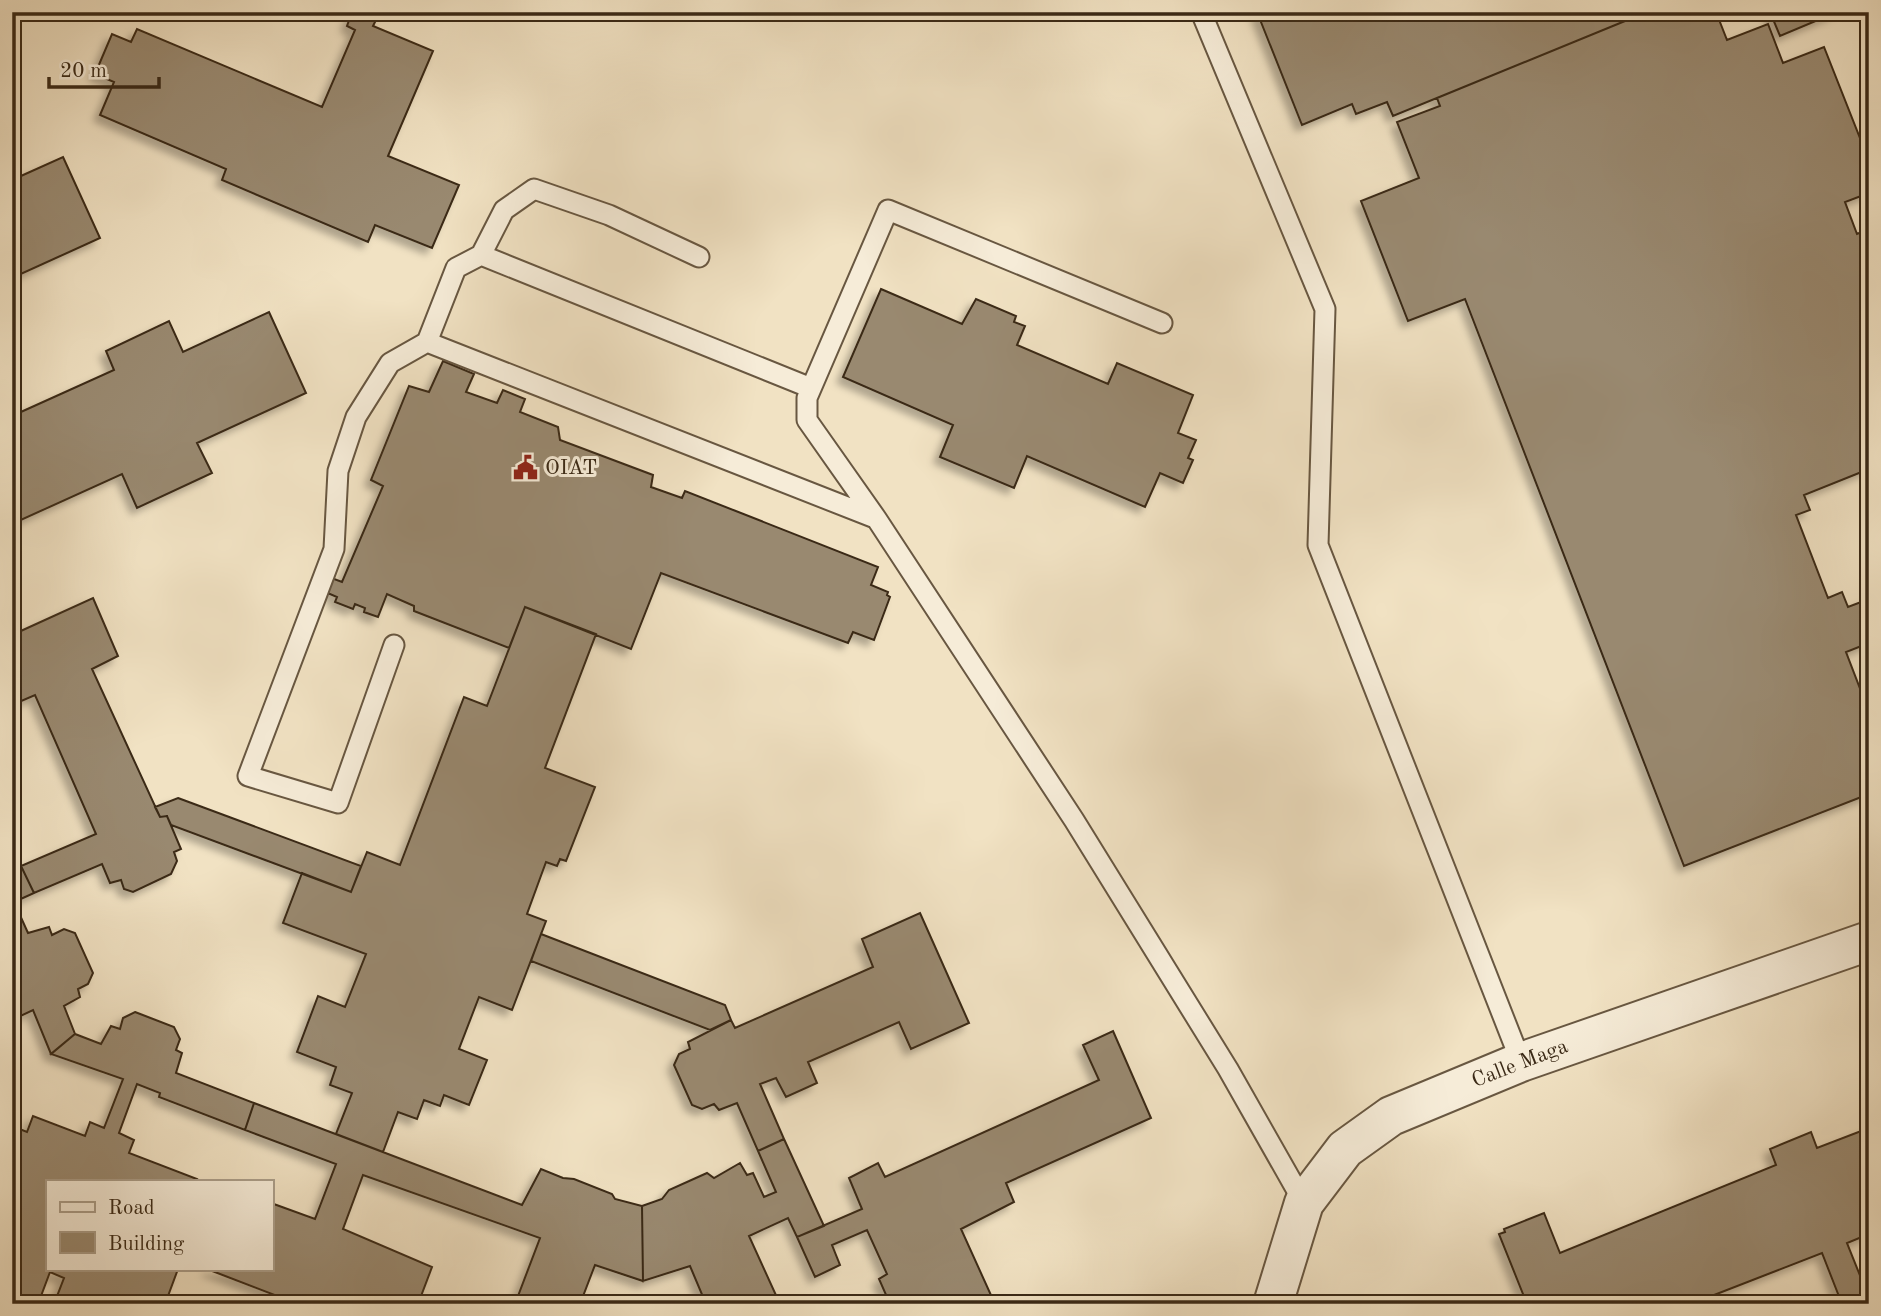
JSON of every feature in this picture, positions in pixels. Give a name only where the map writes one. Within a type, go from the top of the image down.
[{"type":"street","name":"Calle Maga","points":[[1273,1304],[1304,1203],[1345,1149],[1391,1116],[1521,1062],[1869,941]]},
{"type":"lane","points":[[1201,12],[1325,309],[1318,545],[1521,1062]]},
{"type":"lane","points":[[394,645],[338,803],[248,776],[334,549],[338,471],[356,417],[390,363],[427,342],[456,268],[481,256],[504,210],[534,189],[609,215],[699,257]]},
{"type":"lane","points":[[1162,323],[888,210],[807,398],[807,420],[876,518],[1074,820],[1228,1069],[1304,1203]]},
{"type":"lane","points":[[481,256],[811,388]]},
{"type":"lane","points":[[427,342],[876,518]]},
{"type":"building","points":[[352,12],[379,14],[373,26],[433,51],[388,156],[459,185],[432,248],[375,225],[368,242],[222,180],[226,169],[100,115],[114,82],[95,74],[112,34],[131,42],[137,29],[322,107],[355,30],[347,26]]},
{"type":"building","points":[[1257,12],[1647,12],[1393,116],[1387,102],[1356,114],[1352,104],[1302,125]]},
{"type":"building","points":[[1647,12],[1716,12],[1727,40],[1768,24],[1783,63],[1824,47],[1869,161],[1869,193],[1845,202],[1857,234],[1869,229],[1869,469],[1804,495],[1810,510],[1796,515],[1828,598],[1842,592],[1848,607],[1869,599],[1869,643],[1846,652],[1869,712],[1869,794],[1684,866],[1465,299],[1408,321],[1361,201],[1419,178],[1397,122],[1440,106],[1437,98]]},
{"type":"building","points":[[1770,12],[1837,12],[1780,36]]},
{"type":"building","points":[[63,157],[100,238],[12,278],[12,180]]},
{"type":"building","points":[[881,289],[962,324],[976,299],[1016,316],[1014,322],[1025,326],[1017,345],[1108,384],[1117,363],[1193,395],[1178,433],[1196,440],[1188,458],[1193,460],[1183,483],[1160,473],[1145,507],[1027,456],[1014,488],[940,457],[953,425],[843,377]]},
{"type":"building","points":[[269,312],[306,393],[197,443],[212,473],[137,508],[122,474],[12,524],[12,416],[114,370],[106,351],[169,321],[183,352]]},
{"type":"building","points":[[443,361],[474,374],[466,392],[497,403],[503,390],[525,399],[520,412],[558,427],[560,440],[653,475],[651,487],[682,498],[685,491],[878,567],[871,585],[888,592],[890,597],[874,640],[853,632],[848,643],[661,573],[631,649],[525,607],[509,648],[414,611],[414,606],[387,594],[378,617],[364,612],[365,608],[355,604],[353,609],[335,602],[337,597],[323,591],[329,577],[342,582],[383,486],[371,480],[409,386],[429,392]]},
{"type":"building","points":[[93,598],[118,656],[92,669],[160,817],[167,816],[181,849],[174,852],[177,861],[171,874],[133,892],[124,889],[121,880],[110,883],[102,864],[34,893],[21,866],[96,834],[35,695],[12,705],[12,635]]},
{"type":"building","points":[[525,607],[596,634],[545,768],[595,787],[566,861],[560,859],[557,866],[546,862],[527,914],[546,921],[512,1010],[479,997],[459,1049],[487,1060],[469,1105],[444,1095],[440,1106],[424,1100],[417,1119],[398,1112],[383,1152],[336,1134],[352,1093],[330,1085],[336,1067],[297,1052],[318,996],[345,1007],[366,954],[283,923],[302,873],[351,892],[367,852],[400,865],[464,697],[487,706]]},
{"type":"building","points":[[178,798],[361,866],[351,892],[171,825],[167,816],[160,817],[155,807]]},
{"type":"building","points":[[21,866],[34,893],[14,902],[28,933],[49,927],[52,935],[64,929],[75,933],[93,973],[88,984],[78,989],[80,997],[64,1006],[75,1034],[51,1054],[33,1010],[12,1020],[12,870]]},
{"type":"building","points":[[920,913],[969,1023],[911,1049],[899,1022],[808,1062],[817,1083],[786,1097],[776,1078],[760,1084],[784,1139],[758,1151],[737,1103],[719,1110],[714,1104],[702,1109],[692,1105],[674,1065],[679,1054],[690,1049],[688,1042],[731,1020],[735,1028],[873,967],[862,939]]},
{"type":"building","points":[[541,934],[725,1005],[731,1020],[710,1030],[531,961]]},
{"type":"building","points":[[135,1012],[174,1027],[180,1039],[176,1050],[182,1053],[176,1073],[254,1103],[245,1130],[159,1097],[160,1093],[137,1084],[119,1133],[134,1140],[129,1153],[197,1179],[46,1180],[46,1270],[178,1270],[165,1304],[151,1300],[149,1304],[54,1304],[64,1278],[50,1272],[38,1304],[12,1304],[12,1126],[27,1132],[33,1116],[85,1136],[90,1122],[104,1128],[123,1079],[51,1054],[75,1034],[101,1044],[111,1026],[120,1029],[123,1018]]},
{"type":"building","points":[[1113,1031],[1151,1118],[1006,1183],[1014,1202],[961,1229],[995,1304],[890,1304],[879,1279],[887,1274],[867,1230],[832,1245],[840,1265],[815,1277],[797,1237],[862,1209],[849,1178],[878,1163],[885,1177],[1099,1080],[1083,1045]]},
{"type":"building","points":[[254,1103],[522,1205],[541,1169],[563,1178],[574,1179],[612,1194],[615,1199],[642,1206],[643,1281],[595,1265],[580,1304],[515,1304],[540,1238],[363,1175],[343,1229],[432,1267],[418,1304],[298,1304],[210,1270],[273,1270],[273,1204],[315,1219],[336,1164],[245,1130]]},
{"type":"building","points":[[1869,1128],[1869,1234],[1847,1243],[1869,1304],[1842,1304],[1822,1253],[1691,1304],[1527,1304],[1499,1234],[1505,1232],[1504,1229],[1544,1213],[1560,1253],[1776,1165],[1770,1149],[1811,1132],[1817,1148]]},
{"type":"building","points":[[784,1139],[824,1226],[797,1237],[788,1218],[749,1236],[780,1304],[706,1304],[690,1266],[643,1281],[642,1206],[662,1199],[669,1190],[707,1173],[714,1178],[740,1163],[747,1175],[753,1173],[764,1197],[776,1192],[758,1151]]},
{"type":"place","name":"OIAT","points":[[525,468]]}]
